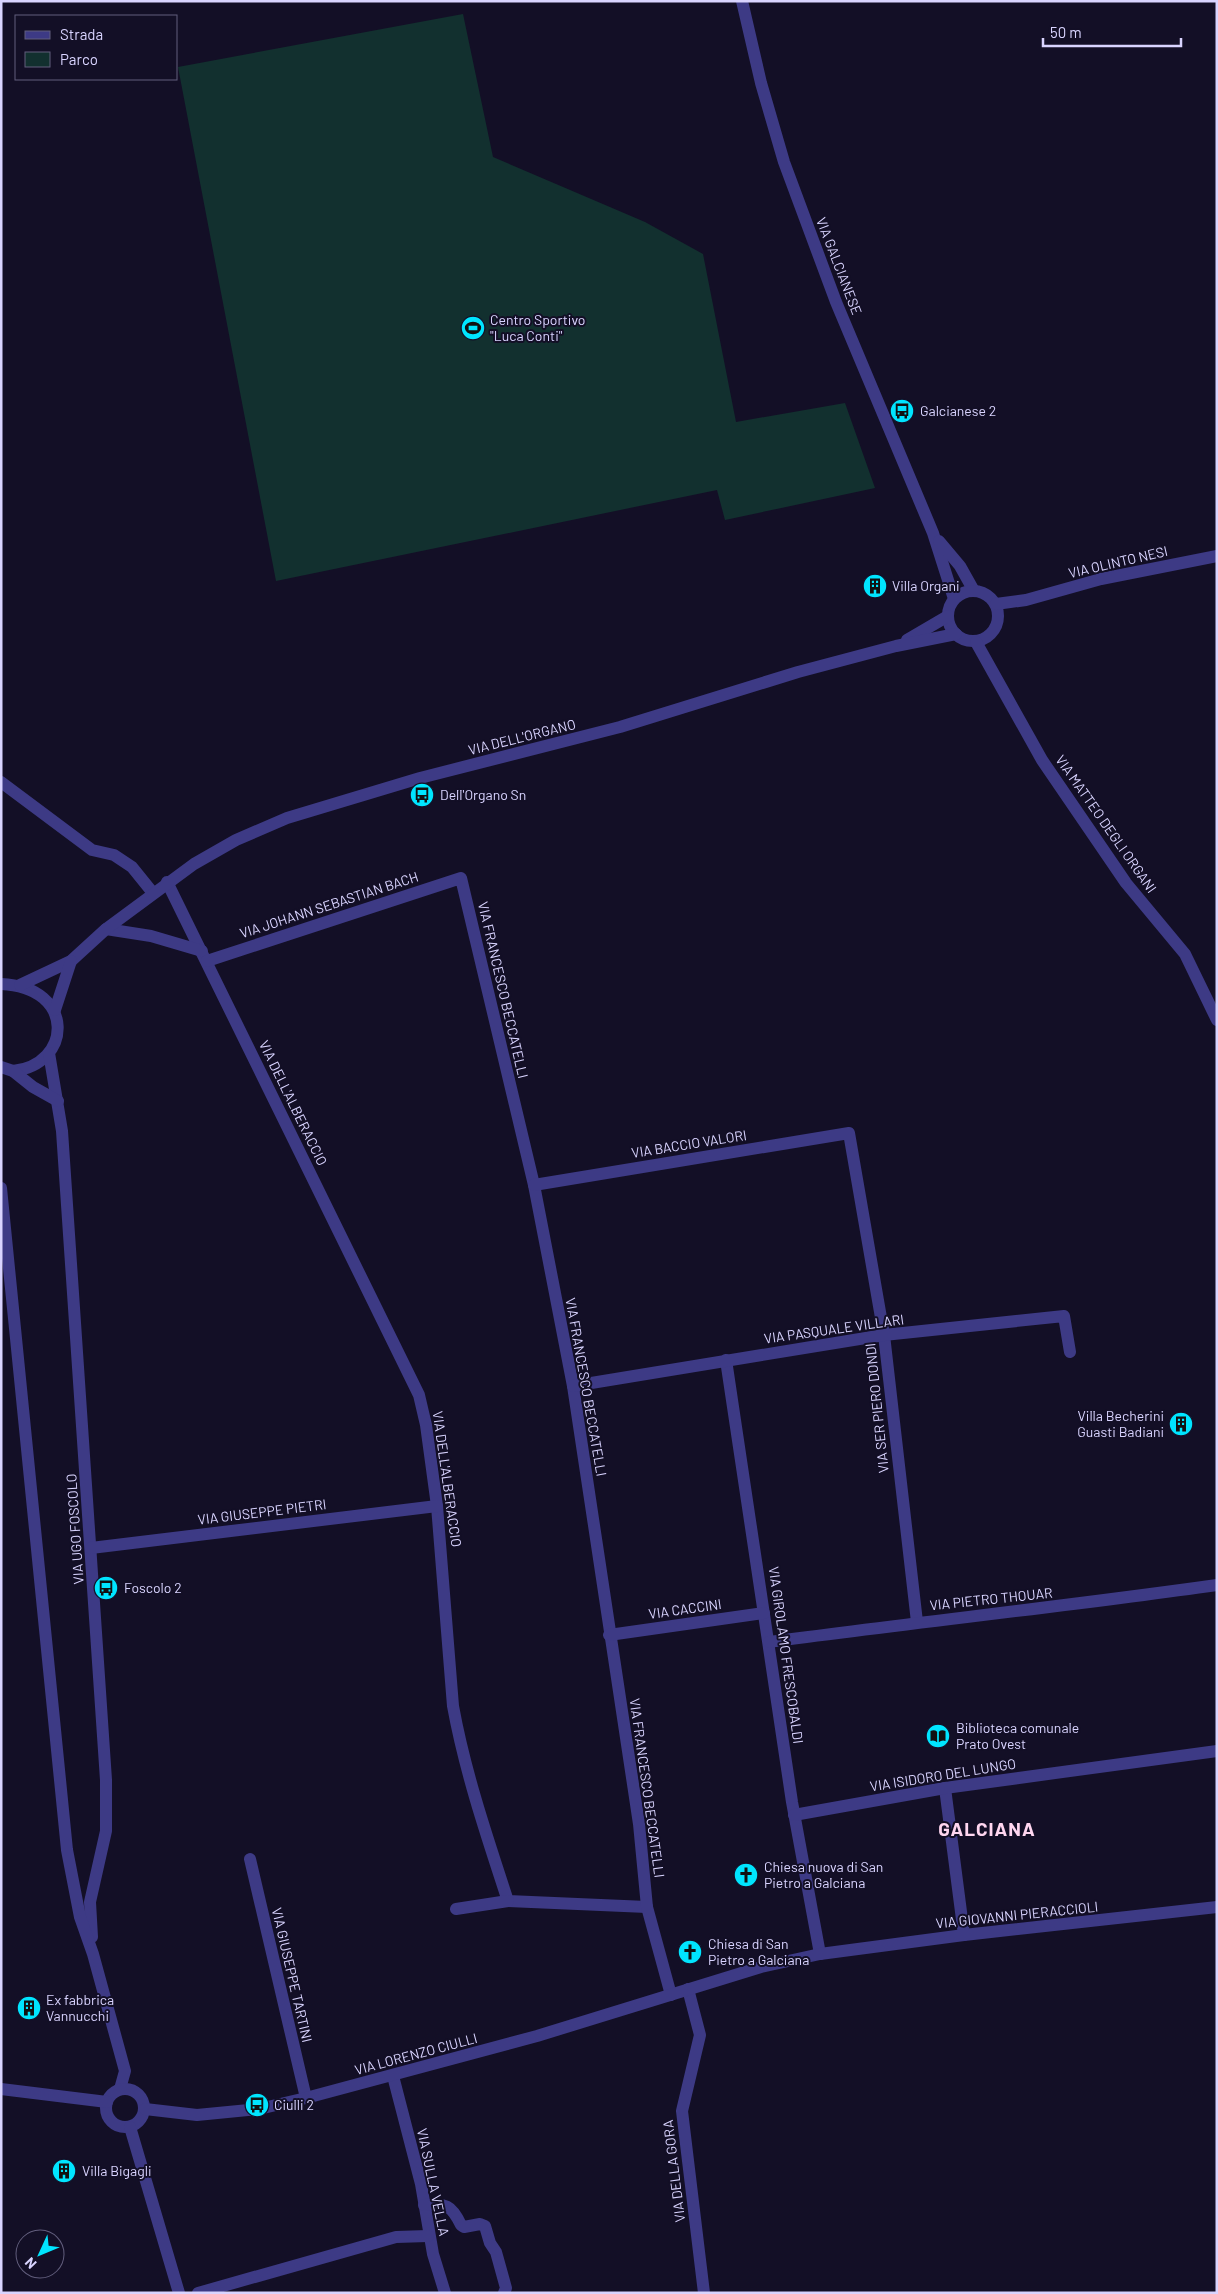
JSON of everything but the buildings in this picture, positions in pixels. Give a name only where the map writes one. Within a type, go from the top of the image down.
[{"type":"street","name":"VIA GALCIANESE","points":[[742,1],[760,83],[799,204],[840,311],[933,533],[954,599]]},
{"type":"street","name":"VIA GALCIANESE","points":[[933,533],[960,566],[974,591]]},
{"type":"street","name":"VIA OLINTO NESI","points":[[997,608],[1101,579],[1217,556]]},
{"type":"street","points":[[974,591],[988,595],[997,608],[996,629],[990,636],[976,642],[965,640],[956,634],[950,627],[948,616],[954,599],[961,594],[974,591]]},
{"type":"street","name":"VIA DELL'ORGANO","points":[[896,646],[948,616]]},
{"type":"street","name":"VIA DELL'ORGANO","points":[[167,882],[236,840],[286,818],[420,778],[620,727],[798,672],[896,646],[956,634]]},
{"type":"street","name":"VIA MATTEO DEGLI ORGANI","points":[[976,642],[1042,760],[1126,883],[1186,954],[1217,1020]]},
{"type":"street","points":[[1,782],[92,850],[114,855],[132,867],[153,893]]},
{"type":"street","name":"VIA JOHANN SEBASTIAN BACH","points":[[204,956],[461,878]]},
{"type":"street","name":"VIA FRANCESCO BECCATELLI","points":[[461,878],[534,1185],[573,1386],[609,1635],[639,1824],[647,1907],[671,1995]]},
{"type":"street","points":[[20,985],[71,960],[167,882]]},
{"type":"street","name":"VIA DELL'ALBERACCIO","points":[[167,882],[413,1380],[425,1417],[437,1506],[452,1697],[459,1738],[482,1821],[508,1901]]},
{"type":"street","points":[[106,930],[151,936],[204,956]]},
{"type":"street","name":"VIA UGO FOSCOLO","points":[[71,960],[55,1010],[57,1028],[49,1053],[62,1130],[92,1548],[107,1817],[106,1832],[90,1902],[94,1954]]},
{"type":"street","points":[[1,984],[20,985],[38,992],[55,1010]]},
{"type":"street","points":[[7,1069],[27,1068],[49,1053]]},
{"type":"street","points":[[7,1069],[58,1101]]},
{"type":"street","name":"VIA BACCIO VALORI","points":[[534,1185],[849,1133]]},
{"type":"street","name":"VIA SER PIERO DONDI","points":[[849,1133],[884,1335],[917,1622]]},
{"type":"street","name":"VIA UGO FOSCOLO","points":[[1,1188],[67,1850],[80,1918],[94,1954],[124,2071],[120,2089]]},
{"type":"street","name":"VIA PASQUALE VILLARI","points":[[573,1386],[884,1335],[1064,1316],[1070,1352]]},
{"type":"street","name":"VIA GIROLAMO FRESCOBALDI","points":[[726,1360],[794,1815],[820,1954]]},
{"type":"street","name":"VIA GIUSEPPE PIETRI","points":[[92,1548],[437,1506]]},
{"type":"street","name":"VIA PIETRO THOUAR","points":[[769,1642],[917,1622],[1071,1606],[1217,1584]]},
{"type":"street","name":"VIA CACCINI","points":[[609,1635],[764,1613]]},
{"type":"street","name":"VIA ISIDORO DEL LUNGO","points":[[794,1815],[945,1788],[1217,1751]]},
{"type":"street","points":[[945,1788],[964,1935]]},
{"type":"street","name":"VIA GIUSEPPE TARTINI","points":[[250,1859],[306,2098]]},
{"type":"street","points":[[456,1909],[508,1901],[647,1907]]},
{"type":"street","name":"VIA GIOVANNI PIERACCIOLI","points":[[688,1989],[761,1967],[820,1954],[964,1935],[1217,1907]]},
{"type":"street","name":"VIA LORENZO CIULLI","points":[[145,2109],[197,2115],[259,2108],[306,2098],[537,2036],[688,1989]]},
{"type":"street","name":"VIA DELLA GORA","points":[[688,1989],[700,2035],[682,2111],[704,2293]]},
{"type":"street","name":"VIA SULLA VELLA","points":[[393,2076],[420,2184],[428,2236],[444,2293]]},
{"type":"street","points":[[1,2089],[107,2102]]},
{"type":"street","points":[[120,2089],[138,2093],[142,2098],[145,2109],[140,2121],[130,2127],[118,2126],[109,2119],[106,2108],[107,2102],[114,2092],[120,2089]]},
{"type":"street","points":[[130,2127],[179,2293]]},
{"type":"street","points":[[424,2205],[444,2204],[454,2211],[464,2227],[480,2224],[485,2226],[490,2243],[496,2252],[506,2288],[504,2293]]},
{"type":"street","points":[[198,2293],[396,2237],[428,2236]]},
{"type":"green space","name":"Centro Sportivo \"Luca Conti\"","points":[[463,14],[493,157],[645,222],[703,254],[736,422],[845,403],[875,488],[725,520],[717,490],[276,581],[178,67]]},
{"type":"place","name":"Centro Sportivo \"Luca Conti\"","points":[[473,328]]},
{"type":"place","name":"Galcianese 2","points":[[902,411]]},
{"type":"place","name":"Villa Organi","points":[[875,586]]},
{"type":"place","name":"Dell'Organo Sn","points":[[422,795]]},
{"type":"place","name":"Villa Becherini Guasti Badiani","points":[[1181,1424]]},
{"type":"place","name":"Foscolo 2","points":[[106,1588]]},
{"type":"place","name":"Biblioteca comunale Prato Ovest","points":[[938,1736]]},
{"type":"place","name":"Chiesa nuova di San Pietro a Galciana","points":[[746,1875]]},
{"type":"place","name":"Chiesa di San Pietro a Galciana","points":[[690,1952]]},
{"type":"place","name":"Ex fabbrica Vannucchi","points":[[29,2008]]},
{"type":"place","name":"Ciulli 2","points":[[257,2105]]},
{"type":"place","name":"Villa Bigagli","points":[[64,2171]]},
{"type":"district","name":"GALCIANA","points":[[987,1829]]}]
